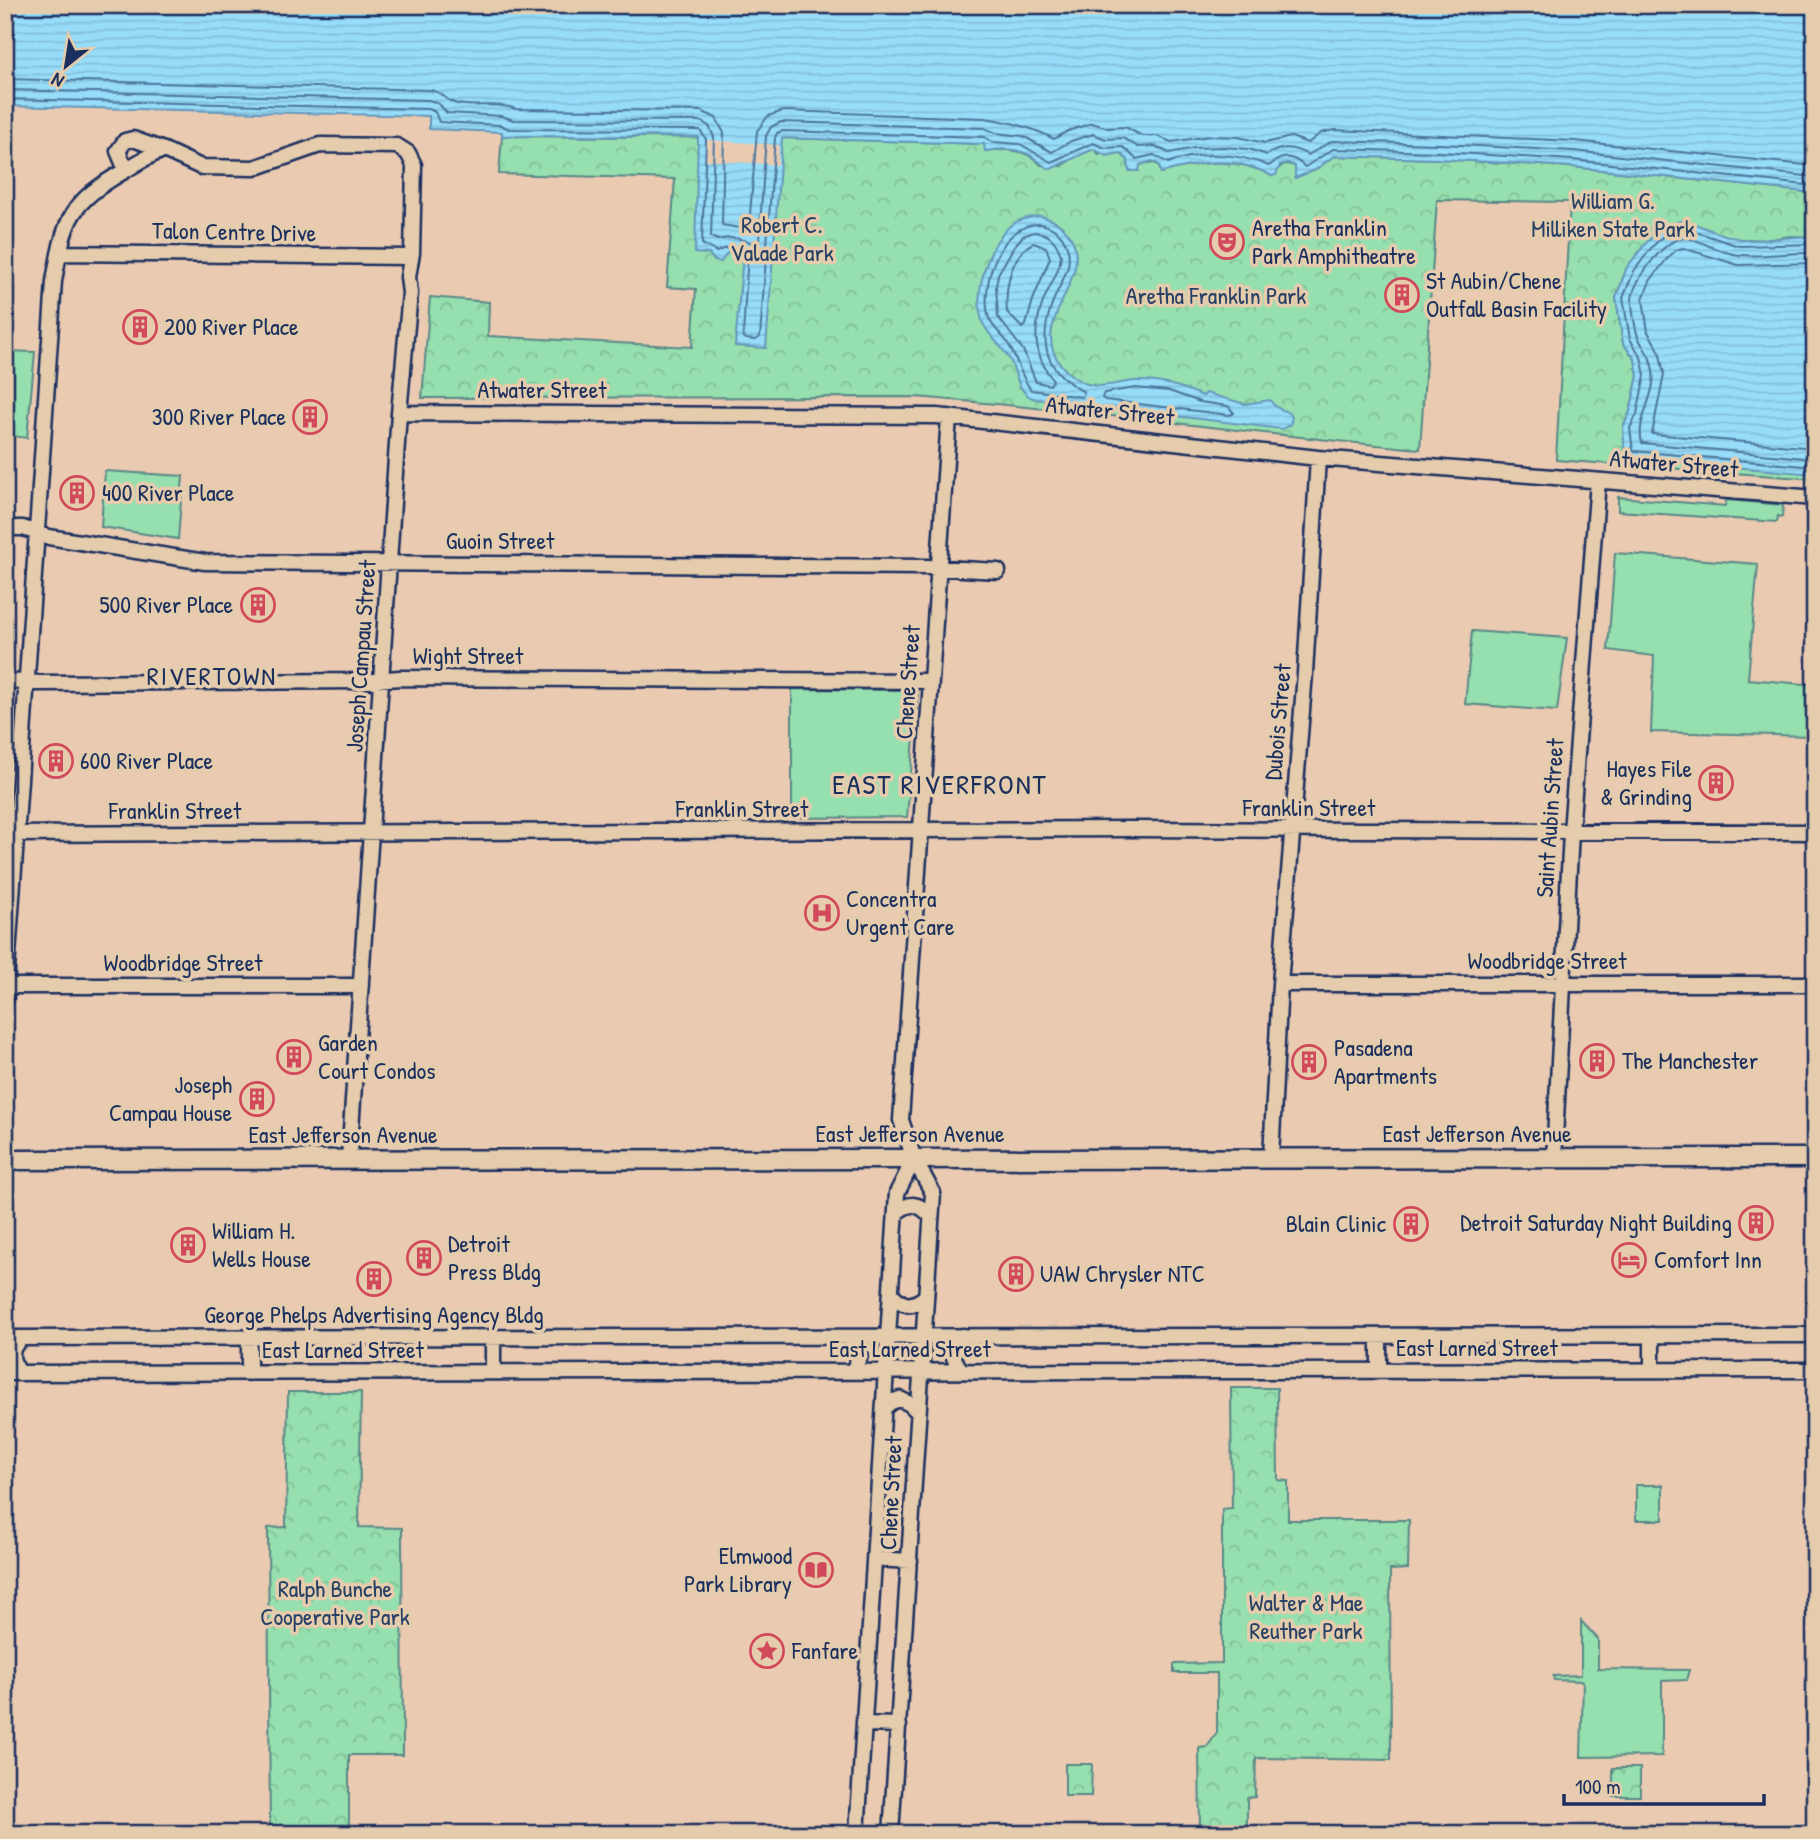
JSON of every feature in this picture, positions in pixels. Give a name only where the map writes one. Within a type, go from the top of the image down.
[{"type":"main road","name":"East Jefferson Avenue","points":[[5,1160],[1815,1157]]},
{"type":"street","points":[[126,170],[118,151],[125,141],[133,139],[164,150]]},
{"type":"street","name":"Joseph Campau Street","points":[[164,150],[208,167],[262,167],[327,144],[392,145],[411,157],[414,174],[412,253],[409,257],[408,277],[410,293],[399,413],[349,1160]]},
{"type":"street","points":[[5,1000],[11,834],[27,682],[54,281],[59,253],[65,230],[83,199],[94,189],[147,157],[164,150]]},
{"type":"street","name":"Talon Centre Drive","points":[[59,253],[409,257]]},
{"type":"street","name":"Atwater Street","points":[[399,413],[949,416],[1318,458],[1815,498]]},
{"type":"street","name":"Chene Street","points":[[891,1834],[932,1189],[914,1159],[901,1120],[949,416]]},
{"type":"street","name":"Dubois Street","points":[[1271,1157],[1280,984],[1305,673],[1318,458]]},
{"type":"street","name":"Saint Aubin Street","points":[[1554,1158],[1571,832],[1598,481]]},
{"type":"street","name":"Guoin Street","points":[[5,528],[23,528],[50,537],[205,562],[939,567],[998,571]]},
{"type":"street","name":"Wight Street","points":[[5,681],[399,678],[931,681]]},
{"type":"street","name":"Franklin Street","points":[[11,834],[1131,830],[1815,832]]},
{"type":"street","name":"Woodbridge Street","points":[[1280,984],[1815,984]]},
{"type":"street","name":"Woodbridge Street","points":[[6,986],[361,986]]},
{"type":"street","name":"Chene Street","points":[[856,1834],[897,1193],[914,1159]]},
{"type":"street","points":[[896,1213],[905,1206],[914,1204],[931,1216]]},
{"type":"street","points":[[891,1293],[898,1303],[907,1306],[916,1304],[925,1297]]},
{"type":"street","points":[[1652,1370],[1653,1335]]},
{"type":"street","name":"East Larned Street","points":[[5,1338],[1815,1335]]},
{"type":"street","points":[[962,1371],[952,1354],[954,1345],[963,1336]]},
{"type":"street","points":[[1378,1336],[1379,1371]]},
{"type":"street","points":[[853,1371],[860,1356],[856,1337]]},
{"type":"street","points":[[249,1338],[249,1373]]},
{"type":"street","points":[[493,1338],[493,1372]]},
{"type":"street","points":[[13,1373],[13,1345],[21,1339]]},
{"type":"street","name":"East Larned Street","points":[[13,1373],[1815,1370]]},
{"type":"street","points":[[884,1408],[901,1399],[918,1412]]},
{"type":"street","points":[[875,1559],[910,1561]]},
{"type":"street","points":[[864,1724],[899,1725]]},
{"type":"green space","points":[[502,136],[782,138],[985,144],[985,151],[1015,151],[1029,156],[1041,165],[1061,166],[1094,149],[1099,154],[1120,153],[1128,160],[1129,171],[1147,163],[1159,165],[1161,173],[1203,164],[1231,163],[1272,176],[1287,164],[1295,166],[1296,177],[1315,170],[1334,156],[1439,159],[1573,167],[1815,193],[1815,237],[1740,239],[1627,267],[1616,298],[1623,343],[1635,359],[1638,376],[1630,412],[1623,427],[1625,441],[1815,474],[1815,479],[1556,460],[1570,202],[1437,200],[1420,449],[913,397],[422,398],[430,297],[489,302],[488,336],[692,347],[696,289],[667,287],[675,179],[499,174]]},
{"type":"green space","points":[[5,351],[35,352],[27,438],[11,436],[12,422],[5,421]]},
{"type":"green space","points":[[105,471],[183,476],[178,539],[101,527]]},
{"type":"green space","points":[[1618,497],[1725,506],[1726,500],[1783,505],[1782,517],[1778,516],[1777,522],[1618,511]]},
{"type":"green space","points":[[1615,553],[1758,564],[1748,679],[1815,685],[1815,736],[1651,732],[1654,656],[1608,650]]},
{"type":"green space","points":[[1472,631],[1567,638],[1557,711],[1465,704]]},
{"type":"green space","points":[[792,689],[903,690],[918,693],[907,817],[792,818]]},
{"type":"green space","name":"Walter & Mae Reuther Park","points":[[1231,1388],[1277,1388],[1278,1480],[1288,1481],[1288,1520],[1409,1520],[1408,1569],[1390,1570],[1391,1760],[1256,1758],[1255,1797],[1247,1798],[1247,1834],[1200,1834],[1199,1748],[1207,1747],[1217,1733],[1217,1673],[1174,1673],[1174,1664],[1222,1663],[1222,1509],[1232,1508]]},
{"type":"green space","name":"Ralph Bunche Cooperative Park","points":[[288,1392],[361,1392],[359,1527],[402,1528],[403,1755],[349,1755],[349,1834],[270,1834],[268,1528],[286,1527]]},
{"type":"green space","points":[[1636,1485],[1663,1485],[1663,1520],[1636,1520]]},
{"type":"green space","points":[[1581,1621],[1598,1639],[1598,1669],[1689,1670],[1686,1680],[1662,1681],[1662,1756],[1581,1757],[1583,1681],[1554,1680],[1553,1676],[1581,1675]]},
{"type":"green space","points":[[1065,1764],[1092,1764],[1091,1796],[1065,1796]]},
{"type":"green space","points":[[1613,1768],[1640,1768],[1640,1796],[1613,1796]]},
{"type":"water","points":[[5,5],[1815,5],[1815,193],[1573,167],[1439,159],[1334,156],[1315,170],[1295,178],[1295,166],[1288,163],[1280,165],[1276,175],[1272,176],[1245,165],[1217,162],[1161,173],[1159,165],[1152,161],[1140,165],[1139,171],[1129,171],[1128,160],[1120,153],[1107,156],[1093,149],[1051,169],[1018,151],[985,151],[984,144],[782,138],[766,348],[735,346],[743,255],[727,253],[721,262],[715,261],[709,254],[695,253],[698,137],[502,136],[502,132],[429,129],[429,116],[5,106]]},
{"type":"water","points":[[1040,216],[1064,229],[1070,236],[1076,253],[1074,270],[1054,322],[1051,340],[1056,357],[1070,374],[1094,386],[1135,381],[1153,382],[1245,404],[1270,400],[1276,407],[1290,414],[1290,425],[1282,429],[1036,399],[1025,393],[1007,355],[984,326],[980,296],[985,268],[997,241],[1014,223]]},
{"type":"water","points":[[1684,220],[1742,239],[1815,237],[1815,474],[1625,458],[1623,427],[1630,412],[1638,376],[1635,359],[1623,343],[1616,298],[1627,267],[1647,242],[1662,227]]},
{"type":"pier","points":[[707,140],[779,145],[778,165],[705,160]]},
{"type":"place","name":"Aretha Franklin Park Amphitheatre","points":[[1227,242]]},
{"type":"place","name":"St Aubin/Chene Outfall Basin Facility","points":[[1402,295]]},
{"type":"place","name":"200 River Place","points":[[140,327]]},
{"type":"place","name":"300 River Place","points":[[310,417]]},
{"type":"place","name":"400 River Place","points":[[77,493]]},
{"type":"place","name":"500 River Place","points":[[258,605]]},
{"type":"place","name":"600 River Place","points":[[56,761]]},
{"type":"place","name":"Hayes File & Grinding","points":[[1716,783]]},
{"type":"place","name":"Concentra Urgent Care","points":[[822,913]]},
{"type":"place","name":"Garden Court Condos","points":[[294,1057]]},
{"type":"place","name":"The Manchester","points":[[1597,1061]]},
{"type":"place","name":"Pasadena Apartments","points":[[1309,1062]]},
{"type":"place","name":"Joseph Campau House","points":[[257,1099]]},
{"type":"place","name":"Detroit Saturday Night Building","points":[[1756,1223]]},
{"type":"place","name":"Blain Clinic","points":[[1411,1224]]},
{"type":"place","name":"William H. Wells House","points":[[188,1245]]},
{"type":"place","name":"Detroit Press Bldg","points":[[424,1258]]},
{"type":"place","name":"Comfort Inn","points":[[1629,1260]]},
{"type":"place","name":"UAW Chrysler NTC","points":[[1016,1274]]},
{"type":"place","name":"George Phelps Advertising Agency Bldg","points":[[374,1279]]},
{"type":"place","name":"Elmwood Park Library","points":[[816,1570]]},
{"type":"place","name":"Fanfare","points":[[767,1651]]},
{"type":"district","name":"RIVERTOWN","points":[[212,676]]},
{"type":"district","name":"EAST RIVERFRONT","points":[[940,784]]},
{"type":"park label","name":"William G. Milliken State Park","points":[[1613,215]]},
{"type":"park label","name":"Robert C. Valade Park","points":[[782,239]]},
{"type":"park label","name":"Aretha Franklin Park","points":[[1216,296]]}]
